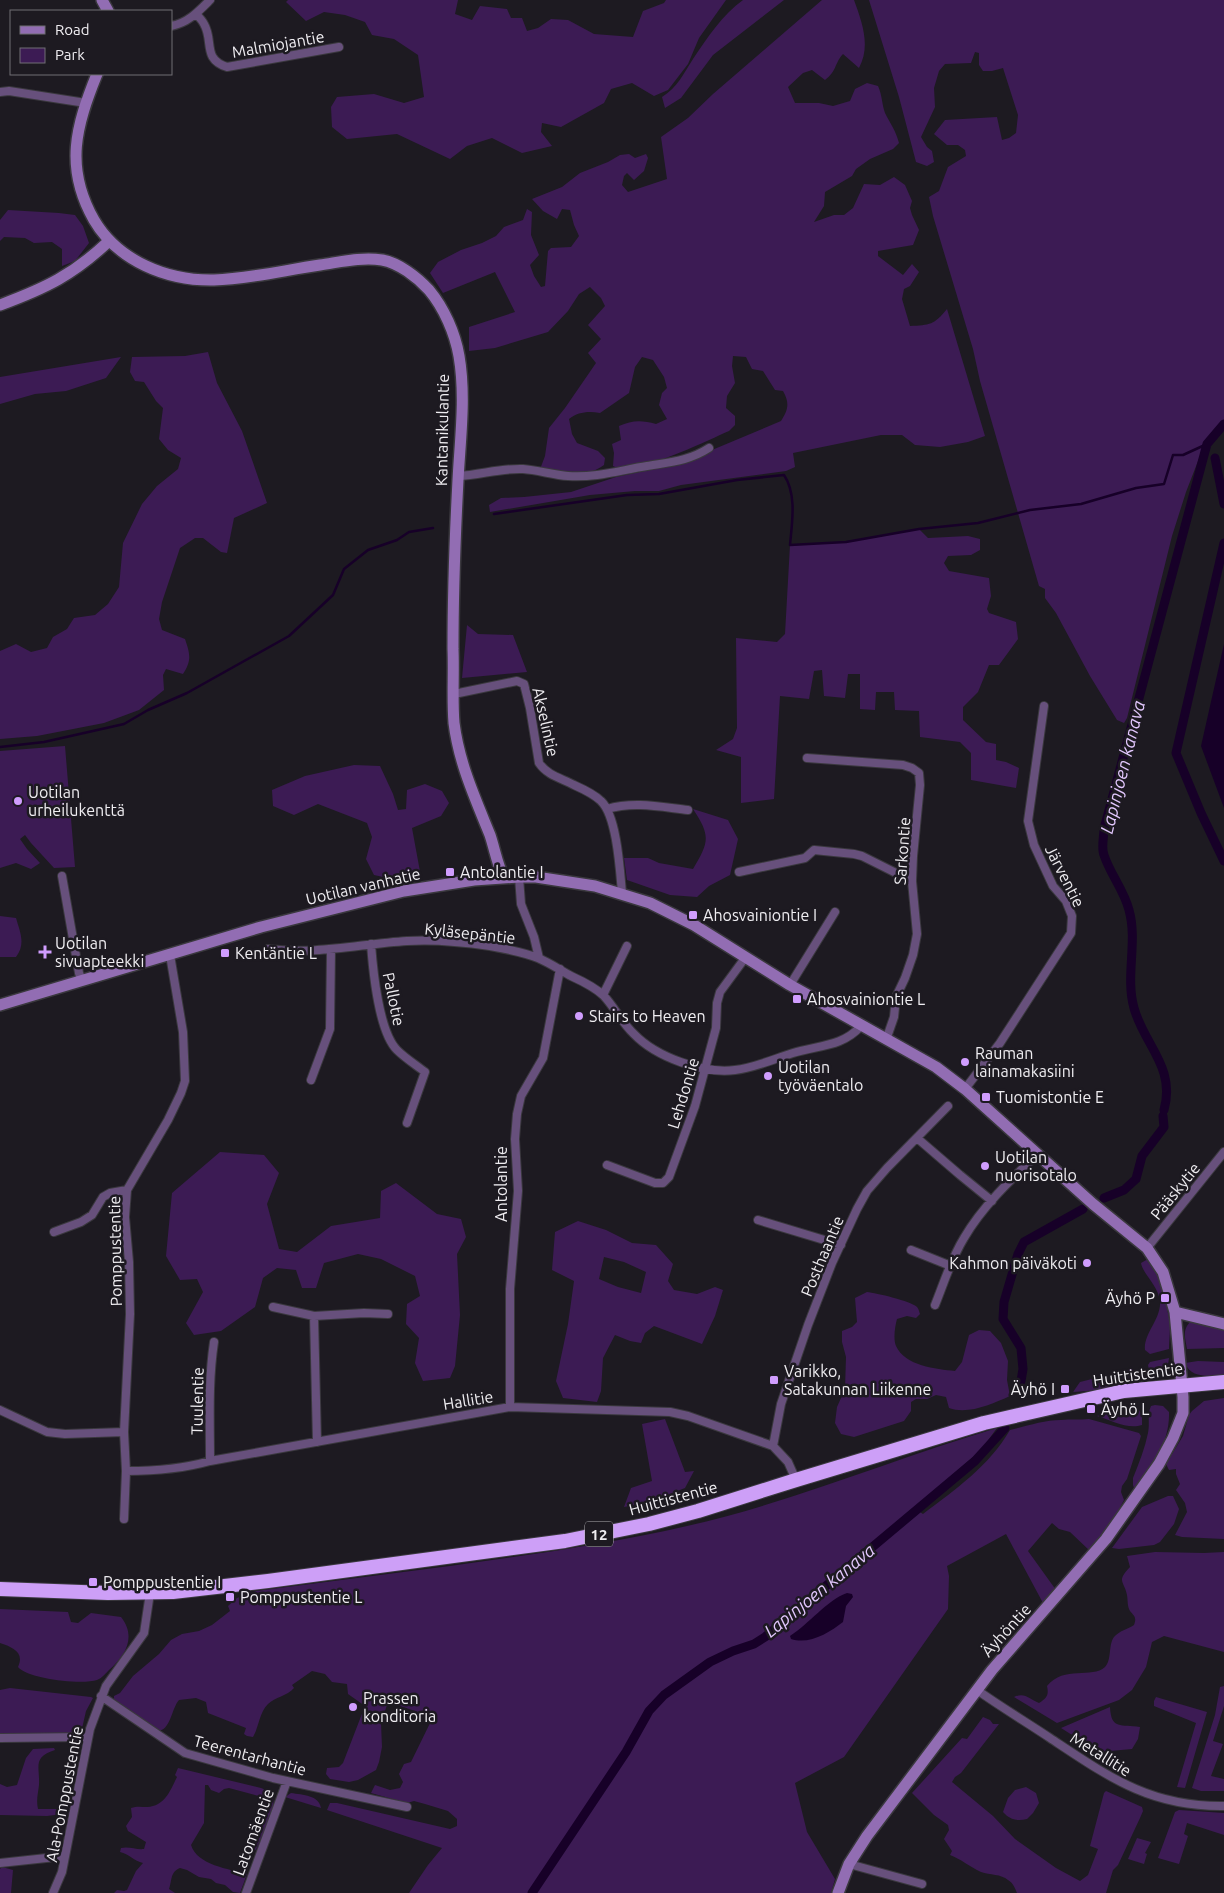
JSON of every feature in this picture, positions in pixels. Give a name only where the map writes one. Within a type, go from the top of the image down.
[{"type":"highway","name":"Huittistentie","points":[[0,1589],[150,1593],[203,1589],[565,1541],[657,1522],[698,1511],[984,1423],[1124,1391],[1224,1382]]},
{"type":"main road","name":"Kantanikulantie","points":[[97,75],[77,132],[77,174],[89,210],[109,241],[142,265],[188,279],[215,280],[358,259],[384,260],[414,276],[440,305],[454,335],[459,357],[462,391],[453,564],[454,720],[458,750],[469,788],[491,839],[498,866],[504,878]]},
{"type":"main road","points":[[0,305],[63,278],[109,241]]},
{"type":"main road","name":"Uotilan vanhatie","points":[[0,1005],[170,956],[262,927],[404,891],[474,880],[536,877],[573,882],[622,893],[650,903],[694,925],[790,986],[936,1067],[965,1089],[1093,1204],[1147,1248],[1163,1272],[1175,1312],[1182,1385]]},
{"type":"main road","points":[[1175,1312],[1224,1324]]},
{"type":"main road","name":"Äyhöntie","points":[[838,1893],[849,1864],[867,1836],[992,1670],[1106,1539],[1159,1464],[1176,1432],[1183,1412],[1182,1385]]},
{"type":"street","points":[[172,26],[179,25],[196,14],[210,0]]},
{"type":"street","name":"Malmiojantie","points":[[196,14],[205,25],[212,58],[217,64],[227,67],[339,47]]},
{"type":"street","points":[[0,92],[9,91],[86,103]]},
{"type":"street","points":[[458,476],[523,469],[568,476],[602,475],[646,466],[676,463],[709,448]]},
{"type":"street","name":"Akselintie","points":[[454,694],[517,682],[524,684],[539,763],[544,771],[574,784],[601,801],[607,809]]},
{"type":"street","name":"Järventie","points":[[965,1089],[1000,1043],[1071,933],[1072,916],[1066,901],[1053,886],[1034,845],[1028,821],[1044,706]]},
{"type":"street","name":"Sarkontie","points":[[807,758],[903,765],[919,773],[920,785],[912,881],[917,934],[905,978],[896,997],[894,1017],[886,1040]]},
{"type":"street","points":[[622,893],[620,864],[612,822],[607,809],[620,805],[644,805],[688,810]]},
{"type":"street","points":[[739,872],[805,858],[814,850],[862,856],[912,881]]},
{"type":"street","points":[[62,876],[82,981]]},
{"type":"street","points":[[519,877],[521,904],[534,937],[539,958]]},
{"type":"street","points":[[790,986],[835,912]]},
{"type":"street","name":"Kyläsepäntie","points":[[268,949],[288,951],[331,949],[409,941],[441,941],[490,946],[539,958],[603,995],[622,1020],[642,1041],[664,1055],[705,1070],[737,1070],[810,1047],[839,1042],[852,1036],[861,1026]]},
{"type":"street","name":"Pallotie","points":[[371,944],[374,975],[387,1036],[397,1050],[425,1072],[407,1123]]},
{"type":"street","points":[[603,995],[627,946]]},
{"type":"street","points":[[311,1080],[330,1029],[331,1000],[329,978],[331,949]]},
{"type":"street","name":"Pomppustentie","points":[[124,1519],[126,1471],[124,1432],[130,1314],[129,1262],[125,1217],[127,1190],[168,1120],[185,1081],[183,1032],[170,956]]},
{"type":"street","name":"Lehdontie","points":[[608,1164],[655,1183],[663,1183],[669,1178],[695,1106],[705,1070],[716,1028],[717,1003],[720,992],[746,958]]},
{"type":"street","name":"Antolantie","points":[[510,1407],[510,1289],[518,1191],[515,1139],[521,1096],[543,1058],[560,969]]},
{"type":"street","name":"Posthaantie","points":[[772,1446],[781,1404],[808,1325],[857,1209],[867,1191],[948,1106]]},
{"type":"street","points":[[917,1138],[992,1201]]},
{"type":"street","name":"Pääskytie","points":[[1147,1248],[1224,1152]]},
{"type":"street","points":[[935,1306],[963,1240],[992,1201],[1038,1155]]},
{"type":"street","points":[[54,1232],[81,1222],[92,1215],[103,1197],[110,1193],[127,1190]]},
{"type":"street","points":[[758,1220],[841,1245]]},
{"type":"street","points":[[911,1250],[951,1266]]},
{"type":"street","points":[[273,1306],[314,1316],[364,1313],[388,1314]]},
{"type":"street","points":[[314,1316],[317,1442]]},
{"type":"street","name":"Tuulentie","points":[[210,1461],[209,1392],[214,1342]]},
{"type":"street","name":"Hallitie","points":[[126,1471],[193,1466],[210,1461],[510,1407],[670,1412],[688,1416],[772,1446],[788,1462],[796,1480]]},
{"type":"street","points":[[0,1410],[47,1432],[65,1434],[124,1432]]},
{"type":"street","name":"Ala-Pomppustentie","points":[[53,1893],[62,1872],[87,1737],[106,1686],[144,1632],[150,1593]]},
{"type":"street","name":"Metallitie","points":[[977,1690],[1094,1768],[1130,1788],[1153,1797],[1176,1802],[1224,1806]]},
{"type":"street","name":"Teerentarhantie","points":[[102,1696],[185,1753],[287,1781],[407,1807]]},
{"type":"street","points":[[0,1738],[87,1737]]},
{"type":"street","name":"Latomäentie","points":[[246,1893],[287,1781]]},
{"type":"street","points":[[0,1863],[65,1856]]},
{"type":"street","points":[[849,1864],[922,1884]]},
{"type":"green space","points":[[288,0],[458,0],[455,14],[472,20],[480,6],[507,9],[511,18],[522,18],[527,31],[538,28],[551,19],[568,20],[594,34],[633,37],[643,11],[664,3],[666,0],[726,0],[699,38],[688,64],[668,90],[654,96],[632,83],[611,89],[604,103],[561,127],[542,123],[541,132],[552,146],[522,153],[492,138],[467,146],[450,159],[397,134],[347,139],[332,127],[331,107],[337,97],[374,94],[404,103],[424,97],[418,55],[394,39],[372,35],[365,22],[345,15],[324,12],[306,21],[286,2]]},
{"type":"green space","points":[[743,0],[784,0],[713,55],[681,98],[665,108],[662,97],[676,85],[722,19]]},
{"type":"green space","points":[[822,0],[854,0],[864,34],[863,60],[859,68],[843,54],[832,74],[825,80],[812,70],[803,73],[788,87],[795,103],[819,103],[833,106],[850,101],[855,89],[867,83],[878,86],[885,113],[899,143],[893,149],[870,159],[856,169],[852,176],[825,192],[824,206],[814,222],[834,215],[844,215],[853,208],[864,184],[880,185],[894,177],[905,185],[912,201],[910,208],[912,215],[919,230],[913,245],[878,251],[878,256],[903,275],[912,264],[919,272],[910,286],[904,289],[902,299],[910,326],[931,323],[939,318],[947,309],[985,436],[968,442],[940,447],[915,445],[902,435],[881,435],[793,453],[795,467],[786,471],[681,485],[659,491],[590,495],[490,512],[489,505],[501,498],[571,492],[616,477],[663,467],[712,450],[781,421],[787,406],[787,399],[783,391],[775,390],[763,371],[752,369],[746,357],[733,356],[732,366],[735,383],[727,396],[726,408],[735,416],[735,425],[729,431],[688,449],[637,467],[623,468],[613,466],[614,453],[612,444],[621,440],[619,426],[637,421],[656,424],[667,419],[659,405],[662,393],[667,388],[664,377],[653,360],[642,357],[635,367],[629,393],[600,413],[583,413],[569,419],[572,434],[577,443],[598,451],[605,458],[604,465],[589,472],[573,475],[539,472],[545,456],[549,428],[596,363],[588,353],[601,339],[588,325],[605,306],[601,298],[590,287],[579,294],[568,311],[548,332],[495,348],[469,351],[469,327],[515,312],[495,272],[443,293],[430,273],[438,262],[461,250],[482,243],[496,236],[504,227],[523,220],[527,209],[532,212],[531,235],[539,255],[530,265],[541,287],[545,286],[548,251],[551,248],[571,247],[579,236],[570,210],[562,209],[557,219],[543,211],[532,199],[562,187],[580,173],[620,155],[629,154],[635,158],[646,154],[648,158],[644,171],[634,180],[627,173],[624,176],[622,185],[628,192],[667,179],[661,137],[688,118]]},
{"type":"green space","points":[[869,0],[1224,0],[1224,420],[1205,443],[1186,492],[1172,536],[1127,718],[1124,723],[1117,720],[1090,676],[1056,613],[1045,598],[1045,589],[1039,586],[929,197],[939,191],[948,167],[966,156],[965,150],[958,145],[947,145],[934,134],[945,120],[997,117],[1002,140],[1016,133],[1018,115],[1003,68],[983,71],[979,65],[979,53],[975,52],[971,63],[945,64],[939,71],[934,88],[935,107],[921,137],[932,151],[934,162],[927,166],[916,162],[899,97]]},
{"type":"green space","points":[[8,210],[75,215],[83,226],[89,243],[75,261],[62,266],[62,249],[52,242],[34,243],[25,238],[4,237],[0,241],[0,220]]},
{"type":"green space","points":[[208,352],[217,383],[242,431],[267,503],[234,518],[227,553],[221,552],[203,538],[195,538],[180,548],[162,602],[159,619],[162,630],[185,639],[189,657],[186,669],[183,674],[166,669],[163,675],[164,690],[139,710],[104,723],[37,736],[0,739],[0,651],[16,644],[31,652],[47,648],[53,637],[67,629],[74,618],[95,615],[108,604],[119,587],[123,543],[142,504],[157,486],[178,469],[181,458],[168,450],[159,439],[163,408],[156,401],[144,382],[135,381],[130,372],[132,357],[185,356]]},
{"type":"green space","points":[[121,357],[106,378],[66,391],[35,394],[0,404],[0,377]]},
{"type":"green space","points":[[919,529],[928,538],[968,536],[980,539],[980,550],[971,555],[948,556],[944,563],[949,571],[989,578],[991,596],[987,609],[989,613],[1016,622],[1018,639],[999,665],[989,665],[978,692],[963,707],[963,720],[986,742],[996,744],[996,760],[1019,768],[1016,788],[971,780],[971,753],[960,742],[920,737],[919,711],[895,710],[894,692],[876,692],[875,710],[860,709],[860,674],[848,674],[845,698],[824,696],[822,670],[814,671],[809,699],[780,696],[774,799],[741,803],[741,757],[716,750],[733,739],[737,728],[736,638],[777,642],[785,634],[790,545],[846,542]]},
{"type":"green space","points":[[467,625],[478,634],[513,635],[527,672],[462,678]]},
{"type":"green space","points":[[65,746],[75,867],[54,868],[25,835],[20,839],[40,863],[31,869],[16,863],[0,868],[0,751]]},
{"type":"green space","points":[[354,765],[380,766],[398,810],[406,809],[407,790],[425,784],[442,791],[449,803],[441,816],[412,828],[421,877],[402,881],[374,875],[366,859],[372,837],[367,823],[318,804],[294,815],[273,806],[272,790],[305,776]]},
{"type":"green space","points":[[693,809],[728,820],[738,839],[730,875],[709,886],[697,897],[670,895],[627,880],[624,858],[648,858],[659,863],[693,869],[706,839],[703,826]]},
{"type":"green space","points":[[0,916],[16,918],[21,947],[16,957],[0,957]]},
{"type":"green space","points":[[220,1152],[264,1155],[279,1173],[267,1204],[279,1249],[297,1252],[331,1226],[380,1218],[381,1191],[396,1183],[437,1214],[461,1219],[466,1237],[457,1254],[460,1315],[455,1366],[450,1378],[423,1381],[415,1363],[419,1338],[406,1324],[407,1304],[420,1296],[415,1276],[381,1259],[358,1254],[324,1263],[316,1288],[302,1288],[296,1270],[277,1268],[263,1278],[255,1307],[221,1331],[194,1335],[186,1323],[203,1292],[197,1279],[180,1280],[166,1256],[172,1193]]},
{"type":"green space","points":[[578,1221],[606,1230],[632,1243],[656,1245],[673,1264],[668,1281],[674,1290],[697,1294],[715,1287],[723,1290],[715,1316],[702,1344],[654,1326],[645,1333],[641,1343],[615,1335],[603,1358],[601,1391],[597,1402],[563,1398],[556,1381],[568,1324],[574,1281],[552,1270],[555,1232]],"holes":[[[604,1257],[624,1262],[646,1272],[641,1293],[618,1287],[599,1279]]]},
{"type":"green space","points":[[1148,1259],[1162,1286],[1170,1326],[1169,1349],[1150,1354],[1145,1350],[1145,1344],[1158,1314],[1160,1302],[1157,1291],[1142,1267],[1141,1263]]},
{"type":"green space","points":[[867,1292],[901,1300],[918,1308],[920,1314],[916,1318],[907,1316],[897,1319],[895,1340],[900,1353],[906,1358],[922,1365],[955,1371],[962,1362],[969,1335],[979,1330],[990,1331],[1001,1343],[1008,1361],[1007,1380],[1010,1396],[980,1408],[964,1410],[949,1408],[946,1397],[936,1395],[927,1399],[916,1399],[911,1402],[911,1411],[904,1421],[854,1437],[841,1434],[835,1423],[837,1407],[845,1389],[846,1357],[842,1342],[842,1331],[852,1327],[857,1322],[855,1298]]},
{"type":"green space","points":[[1191,1321],[1224,1327],[1224,1348],[1187,1349],[1185,1331]]},
{"type":"green space","points":[[1169,1358],[1164,1372],[1151,1379],[1148,1365],[1150,1362]]},
{"type":"green space","points":[[1198,1361],[1224,1362],[1224,1375],[1207,1376],[1196,1374],[1185,1363]]},
{"type":"green space","points":[[1132,1369],[1136,1372],[1140,1387],[1073,1392],[1080,1382]]},
{"type":"green space","points":[[1224,1398],[1224,1539],[1175,1535],[1187,1512],[1185,1503],[1176,1490],[1180,1484],[1176,1469],[1169,1470],[1166,1464],[1183,1436],[1192,1411],[1204,1401]]},
{"type":"green space","points":[[1151,1406],[1163,1406],[1169,1412],[1167,1433],[1154,1463],[1134,1488],[1133,1478],[1147,1439],[1150,1409]]},
{"type":"green space","points":[[1138,1408],[1142,1415],[1142,1425],[1137,1426],[1120,1424],[1097,1416],[1118,1410]]},
{"type":"green space","points":[[665,1419],[685,1472],[694,1471],[685,1488],[649,1502],[624,1507],[631,1488],[652,1481],[642,1424]]},
{"type":"green space","points":[[1089,1419],[1139,1433],[1141,1436],[1127,1479],[1122,1486],[1121,1492],[1124,1500],[1115,1517],[1090,1551],[1070,1532],[1059,1529],[1052,1523],[1028,1551],[1056,1590],[1043,1603],[1006,1534],[947,1566],[949,1576],[948,1609],[844,1757],[795,1783],[807,1832],[835,1879],[831,1893],[409,1893],[442,1848],[327,1810],[330,1803],[337,1803],[450,1829],[457,1826],[457,1819],[448,1811],[414,1801],[407,1803],[371,1793],[375,1785],[390,1790],[400,1788],[403,1782],[399,1774],[404,1764],[411,1762],[433,1717],[388,1702],[381,1723],[382,1747],[376,1770],[358,1780],[349,1782],[330,1779],[326,1774],[327,1768],[339,1767],[343,1763],[365,1706],[348,1694],[347,1684],[332,1682],[325,1674],[312,1671],[292,1685],[294,1688],[291,1691],[268,1704],[253,1737],[244,1734],[246,1728],[208,1713],[206,1702],[196,1698],[179,1700],[168,1724],[165,1728],[156,1731],[114,1699],[114,1696],[120,1693],[133,1676],[159,1654],[171,1640],[182,1634],[199,1631],[212,1625],[230,1611],[228,1606],[237,1598],[256,1591],[450,1566],[599,1544],[687,1526],[804,1493],[997,1428],[981,1450],[914,1508],[923,1514],[982,1466],[1002,1443],[1010,1430],[1048,1421]]},
{"type":"green space","points":[[1168,1496],[1173,1496],[1179,1509],[1174,1524],[1160,1542],[1154,1545],[1112,1548],[1142,1507]]},
{"type":"green space","points":[[1155,1552],[1224,1552],[1224,1652],[1164,1636],[1152,1642],[1146,1667],[1132,1690],[1119,1700],[1057,1723],[1014,1697],[1021,1695],[1039,1703],[1047,1696],[1047,1686],[1061,1676],[1093,1672],[1105,1667],[1109,1660],[1114,1637],[1134,1625],[1135,1622],[1135,1617],[1128,1607],[1126,1590],[1122,1581],[1123,1576],[1130,1567],[1127,1556]]},
{"type":"green space","points":[[0,1609],[68,1612],[71,1622],[78,1623],[91,1613],[121,1617],[126,1624],[128,1632],[127,1646],[115,1665],[97,1680],[80,1682],[32,1675],[18,1667],[20,1657],[16,1651],[0,1643]]},
{"type":"green space","points":[[1224,1686],[1224,1706],[1213,1741],[1223,1744],[1211,1776],[1224,1779],[1224,1791],[1201,1791],[1192,1788],[1215,1715],[1220,1687]]},
{"type":"green space","points":[[10,1688],[93,1698],[86,1711],[81,1733],[0,1735],[0,1690]]},
{"type":"green space","points":[[1156,1697],[1207,1712],[1185,1788],[1177,1787],[1196,1723],[1154,1706]]},
{"type":"green space","points":[[1110,1707],[1112,1719],[1118,1725],[1140,1727],[1138,1739],[1132,1749],[1099,1752],[1061,1728]]},
{"type":"green space","points":[[983,1717],[990,1720],[993,1724],[999,1724],[952,1782],[993,1816],[1015,1839],[1056,1868],[1080,1881],[1088,1875],[1098,1849],[1090,1846],[1106,1791],[1142,1807],[1143,1811],[1118,1865],[1113,1870],[1106,1893],[1017,1893],[1013,1884],[1005,1878],[981,1872],[950,1855],[952,1851],[944,1839],[949,1830],[948,1825],[934,1815],[912,1793],[962,1738],[967,1739]]},
{"type":"green space","points":[[54,1748],[55,1750],[40,1759],[38,1809],[65,1809],[69,1813],[47,1816],[0,1815],[0,1784],[7,1787],[17,1785],[26,1758],[33,1749]]},
{"type":"green space","points":[[178,1768],[261,1788],[268,1792],[273,1799],[270,1817],[256,1850],[251,1852],[248,1848],[263,1809],[262,1797],[229,1788],[219,1793],[205,1785],[204,1823],[191,1845],[194,1852],[207,1862],[247,1874],[240,1893],[233,1892],[225,1885],[216,1883],[211,1879],[199,1877],[180,1868],[174,1872],[169,1889],[175,1893],[114,1893],[117,1890],[127,1890],[136,1871],[143,1863],[120,1852],[121,1848],[144,1849],[146,1842],[128,1831],[126,1826],[132,1817],[131,1808],[153,1806],[163,1801],[177,1777],[175,1775]]},
{"type":"green space","points":[[1026,1787],[1036,1793],[1039,1803],[1027,1819],[1017,1820],[1011,1818],[1003,1812],[1008,1798],[1015,1790]]},
{"type":"green space","points":[[291,1793],[314,1798],[321,1808],[285,1797]]},
{"type":"green space","points":[[1179,1810],[1224,1813],[1224,1835],[1187,1823],[1184,1834],[1188,1836],[1179,1864],[1158,1858],[1175,1812]]},
{"type":"green space","points":[[1137,1838],[1151,1842],[1145,1853],[1147,1854],[1144,1864],[1128,1859]]},
{"type":"green space","points":[[2,1867],[13,1870],[11,1893],[0,1893],[0,1869]]},
{"type":"shaded area","points":[[1224,644],[1224,808],[1201,746]]},
{"type":"shaded area","points":[[847,1593],[852,1594],[853,1597],[846,1606],[843,1622],[819,1637],[805,1640],[791,1639],[790,1636],[832,1601]]},
{"type":"waterway","name":"Lapinjoen kanava","points":[[1164,1110],[1167,1095],[1166,1081],[1134,1008],[1131,984],[1132,934],[1129,910],[1103,852],[1104,829],[1207,444],[1224,424]]},
{"type":"waterway","points":[[494,514],[627,495],[659,494],[737,480],[784,475],[791,491],[792,500],[790,545],[846,542],[919,529],[978,523],[1030,510],[1081,504],[1136,488],[1164,484],[1173,455],[1183,455],[1207,444]]},
{"type":"waterway","points":[[1215,458],[1224,504]]},
{"type":"waterway","points":[[0,747],[44,742],[124,724],[148,710],[187,693],[289,636],[333,595],[344,569],[368,550],[397,540],[409,532],[433,528]]},
{"type":"waterway","points":[[1224,543],[1176,753],[1201,813],[1224,861]]},
{"type":"waterway","name":"Lapinjoen kanava","points":[[1104,1198],[1124,1190],[1136,1179],[1142,1156],[1164,1127],[1163,1116]]},
{"type":"waterway","name":"Lapinjoen kanava","points":[[1021,1381],[1023,1369],[1021,1348],[1003,1319],[1004,1302],[1018,1254],[1024,1242],[1083,1209]]},
{"type":"waterway","name":"Lapinjoen kanava","points":[[532,1893],[626,1752],[649,1711],[664,1695],[710,1662],[754,1644],[765,1637],[975,1461],[1005,1428]]},
{"type":"place","name":"Uotilan urheilukenttä","points":[[18,801]]},
{"type":"place","name":"Antolantie I","points":[[450,872]]},
{"type":"place","name":"Ahosvainiontie I","points":[[693,915]]},
{"type":"place","name":"Uotilan sivuapteekki","points":[[45,952]]},
{"type":"place","name":"Kentäntie L","points":[[225,953]]},
{"type":"place","name":"Ahosvainiontie L","points":[[797,999]]},
{"type":"place","name":"Stairs to Heaven","points":[[579,1016]]},
{"type":"place","name":"Rauman lainamakasiini","points":[[965,1062]]},
{"type":"place","name":"Uotilan työväentalo","points":[[768,1076]]},
{"type":"place","name":"Tuomistontie E","points":[[986,1097]]},
{"type":"place","name":"Uotilan nuorisotalo","points":[[985,1166]]},
{"type":"place","name":"Kahmon päiväkoti","points":[[1087,1263]]},
{"type":"place","name":"Äyhö P","points":[[1165,1298]]},
{"type":"place","name":"Varikko, Satakunnan Liikenne","points":[[774,1380]]},
{"type":"place","name":"Äyhö I","points":[[1065,1389]]},
{"type":"place","name":"Äyhö L","points":[[1091,1409]]},
{"type":"place","name":"Pomppustentie I","points":[[93,1582]]},
{"type":"place","name":"Pomppustentie L","points":[[230,1597]]},
{"type":"place","name":"Prassen konditoria","points":[[353,1707]]}]
